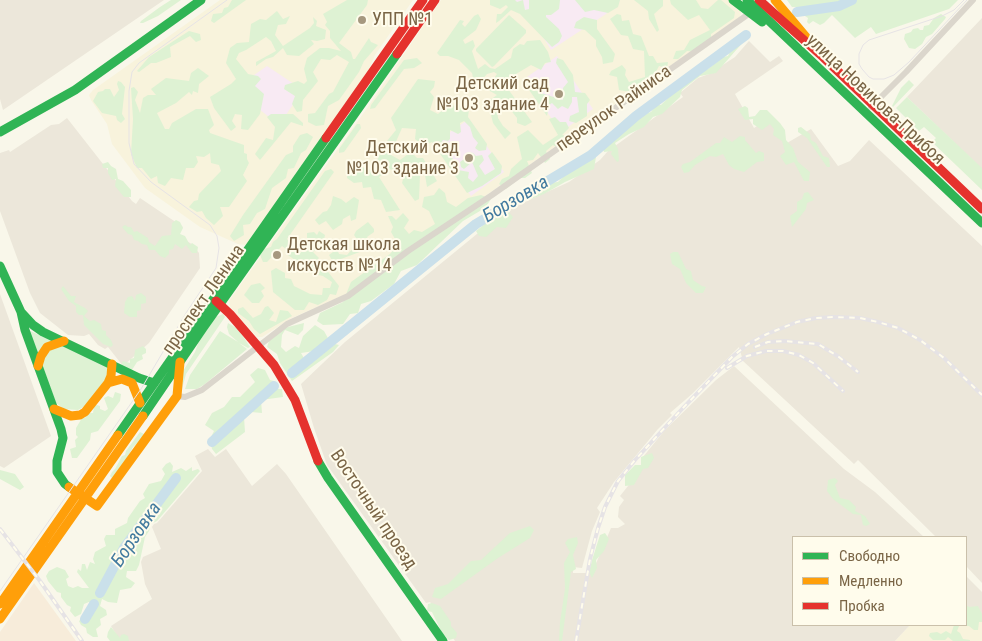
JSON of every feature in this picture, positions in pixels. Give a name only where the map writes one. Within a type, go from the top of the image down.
[{"type":"main road","points":[[0,132],[75,90],[201,0]]},
{"type":"main road","name":"проспект Ленина","points":[[0,604],[137,414],[151,405],[216,301],[423,0]]},
{"type":"main road","name":"проспект Ленина","points":[[0,619],[137,414],[140,403],[154,382],[216,301],[435,0]]},
{"type":"main road","points":[[733,0],[792,44]]},
{"type":"main road","name":"улица Новикова-Прибоя","points":[[747,0],[982,223]]},
{"type":"main road","name":"улица Новикова-Прибоя","points":[[759,0],[823,57],[982,209]]},
{"type":"main road","points":[[775,0],[823,57]]},
{"type":"main road","points":[[0,266],[21,312],[25,330],[63,438],[57,460],[57,472],[65,484],[98,506],[177,396],[180,360]]},
{"type":"main road","name":"Восточный проезд","points":[[216,301],[274,365],[291,392],[301,413],[318,461],[328,478],[443,641]]},
{"type":"main road","points":[[21,312],[33,325],[43,332],[139,378],[154,382]]},
{"type":"main road","points":[[38,366],[41,356],[47,347],[64,341]]},
{"type":"main road","points":[[54,409],[62,414],[80,415],[86,412],[108,383],[112,364]]},
{"type":"main road","points":[[108,383],[116,379],[132,383],[140,403]]},
{"type":"main road","points":[[151,405],[168,409]]},
{"type":"street","points":[[865,113],[973,0]]},
{"type":"street","name":"переулок Райниса","points":[[177,396],[185,397],[197,393],[287,324],[348,296],[750,13]]},
{"type":"shaded area","points":[[0,0],[164,0],[3,110],[0,99]]},
{"type":"shaded area","points":[[220,0],[413,0],[375,55],[368,71],[246,245],[238,244],[200,227],[145,188],[112,144],[107,124],[89,95],[93,90]]},
{"type":"shaded area","points":[[441,0],[728,0],[741,12],[740,17],[344,295],[292,318],[262,337],[257,337],[230,307],[229,301],[365,111]]},
{"type":"shaded area","points":[[507,0],[620,0],[606,14],[551,50],[530,16]]},
{"type":"shaded area","points":[[982,18],[982,169],[907,97]]},
{"type":"shaded area","points":[[749,41],[770,62],[779,56],[783,61],[735,94],[754,128],[769,118],[787,143],[811,129],[838,166],[850,161],[869,140],[982,246],[982,583],[967,567],[967,536],[935,536],[858,460],[854,464],[743,361],[739,347],[670,413],[672,415],[614,482],[597,508],[600,512],[592,531],[582,568],[573,567],[573,573],[592,573],[611,528],[618,528],[625,524],[618,517],[619,507],[624,500],[620,496],[648,461],[643,457],[664,431],[716,380],[734,366],[844,469],[875,492],[923,536],[792,536],[792,626],[909,626],[895,641],[455,641],[430,602],[426,603],[327,465],[301,384],[345,342],[505,211],[569,182],[600,160],[608,151],[683,97],[680,93],[698,78],[709,74],[735,57]]},
{"type":"shaded area","name":"Детский сад №103 здание 4","points":[[557,56],[593,109],[561,132],[524,79]]},
{"type":"shaded area","points":[[267,66],[303,90],[279,125],[234,89]]},
{"type":"shaded area","points":[[67,118],[132,201],[136,204],[140,198],[183,227],[178,235],[193,245],[199,253],[200,268],[149,343],[123,366],[108,347],[105,349],[98,345],[89,334],[84,336],[68,335],[40,313],[30,293],[0,211],[0,153],[9,150],[10,152],[51,125],[59,124]]},
{"type":"shaded area","name":"Детский сад №103 здание 3","points":[[469,119],[504,172],[471,196],[434,143]]},
{"type":"shaded area","points":[[0,294],[51,436],[4,468],[0,466]]},
{"type":"shaded area","points":[[208,449],[215,457],[226,449],[252,486],[277,464],[286,474],[402,641],[120,641],[111,626],[152,599],[145,584],[141,562],[143,557],[161,549],[152,527],[202,471],[195,456]]},
{"type":"shaded area","points":[[967,577],[982,592],[982,615],[967,610]]},
{"type":"shaded area","points":[[34,583],[76,641],[0,641],[0,632]]},
{"type":"shaded area","points":[[982,615],[982,641],[895,641],[909,626],[967,626]]},
{"type":"green space","points":[[171,0],[181,0],[158,16],[140,23],[141,21]]},
{"type":"green space","points":[[232,0],[246,0],[214,23],[211,21],[213,14],[222,13]]},
{"type":"green space","points":[[347,0],[368,0],[367,5],[339,43],[351,52],[353,59],[355,59],[369,38],[371,42],[378,45],[364,61],[359,72],[339,100],[328,106],[324,125],[316,126],[308,122],[308,114],[315,113],[329,94],[333,92],[349,62],[337,55],[330,60],[321,59],[313,72],[318,81],[303,100],[302,111],[297,112],[292,104],[295,96],[284,89],[285,85],[298,81],[304,84],[307,81],[304,69],[307,58],[320,48],[341,51],[330,38],[330,31],[325,25],[327,22],[323,14]]},
{"type":"green space","points":[[490,0],[515,0],[517,2],[523,0],[525,10],[529,9],[529,0],[560,0],[559,9],[551,15],[546,15],[559,29],[562,36],[559,42],[552,47],[520,14],[511,10],[496,23],[497,14],[501,14],[508,7],[506,5],[500,9],[490,5]]},
{"type":"green space","points":[[575,0],[620,0],[618,7],[608,13],[594,10],[585,12]]},
{"type":"green space","points":[[634,0],[663,0],[663,6],[654,14],[659,30],[657,32],[649,19],[648,11]]},
{"type":"green space","points":[[670,0],[696,0],[701,8],[708,9],[718,0],[721,0],[735,12],[734,18],[711,34],[711,43],[699,52],[687,51],[678,59],[673,59],[676,51],[684,50],[690,40],[710,30],[699,15],[688,20],[671,4]]},
{"type":"green space","points":[[787,0],[958,0],[949,9],[876,34],[871,27],[855,38],[832,15],[820,25],[813,21],[809,24],[807,22],[808,18],[799,12],[799,7],[792,7]]},
{"type":"green space","points":[[277,11],[283,19],[290,16],[286,24],[278,25],[275,35],[283,46],[310,28],[314,23],[313,17],[317,21],[316,26],[326,30],[325,39],[311,40],[314,44],[299,56],[287,55],[283,48],[273,57],[266,59],[256,66],[256,62],[276,51],[271,41],[266,37],[239,53],[236,59],[248,74],[258,76],[261,79],[255,86],[264,94],[260,114],[248,130],[241,129],[242,115],[235,114],[232,121],[236,127],[231,131],[214,108],[210,97],[236,79],[226,63],[230,48],[237,43],[249,42],[251,24],[260,19],[266,20]]},
{"type":"green space","points":[[478,14],[481,19],[476,30],[463,40],[465,44],[473,40],[475,46],[472,51],[478,69],[485,64],[495,69],[511,58],[513,49],[520,44],[524,45],[527,41],[540,40],[548,52],[551,62],[545,63],[541,70],[531,65],[516,74],[508,89],[532,122],[525,126],[517,123],[517,118],[506,104],[497,110],[498,118],[511,133],[505,139],[493,123],[489,107],[490,100],[497,95],[487,88],[497,74],[494,72],[487,74],[479,83],[459,60],[448,56],[440,56],[437,53],[460,20],[464,21],[462,24],[465,27]]},
{"type":"green space","points":[[617,14],[621,15],[622,21],[629,20],[633,34],[641,36],[649,56],[653,56],[657,63],[668,62],[667,68],[659,66],[652,79],[630,92],[619,90],[617,77],[609,75],[611,71],[622,65],[626,70],[625,75],[629,82],[645,77],[644,51],[633,49],[628,36],[621,35],[610,19]]},
{"type":"green space","points":[[941,14],[946,17],[932,34],[926,37],[922,44],[915,49],[909,48],[904,39],[905,34],[913,29],[923,30],[924,26],[929,25],[934,18]]},
{"type":"green space","points":[[509,15],[526,30],[526,33],[492,67],[476,49]]},
{"type":"green space","points":[[584,17],[597,20],[597,29],[615,54],[613,62],[603,64],[602,57],[596,46],[596,40],[585,30],[574,28],[576,22]]},
{"type":"green space","points":[[189,31],[200,34],[201,40],[196,42],[190,36],[170,47],[171,57],[151,63],[139,72],[137,71],[149,57]]},
{"type":"green space","points":[[742,34],[745,40],[716,73],[700,76],[682,90],[680,97],[662,114],[653,117],[644,127],[615,143],[618,149],[619,161],[617,162],[611,154],[612,151],[604,152],[603,148],[644,114],[651,112],[656,105],[661,105],[698,68],[708,69],[723,57],[728,56],[735,40]]},
{"type":"green space","points":[[417,58],[422,63],[414,68],[404,69],[375,108],[370,109],[404,60]]},
{"type":"green space","points":[[557,58],[563,60],[573,75],[575,92],[585,93],[590,100],[587,104],[587,116],[576,123],[569,121],[570,116],[579,112],[577,97],[572,97],[572,102],[568,109],[562,106],[558,109],[552,103],[549,105],[547,116],[525,84],[528,79],[535,82],[541,93],[563,100],[563,88],[568,82],[556,63]]},
{"type":"green space","points":[[198,68],[209,76],[199,84],[198,93],[193,91],[192,95],[189,92],[176,103],[157,113],[165,129],[169,129],[172,123],[196,109],[208,109],[214,125],[209,130],[210,133],[244,145],[244,153],[247,154],[249,163],[243,175],[247,181],[229,207],[220,207],[223,216],[214,225],[206,218],[202,211],[197,212],[189,207],[194,201],[198,200],[199,194],[221,171],[219,165],[211,163],[210,153],[204,157],[196,156],[198,162],[194,168],[186,168],[183,180],[171,178],[165,186],[158,183],[157,176],[151,179],[142,168],[137,168],[131,154],[133,119],[131,88],[134,87],[138,92],[135,100],[140,113],[143,98],[148,95],[156,95],[151,89],[166,78],[189,81],[191,73]]},
{"type":"green space","points":[[418,79],[435,81],[434,87],[430,92],[434,97],[430,110],[438,114],[446,107],[463,104],[469,109],[468,117],[487,144],[486,150],[479,151],[475,148],[478,143],[473,137],[470,127],[464,121],[460,123],[461,132],[458,134],[450,130],[450,139],[448,141],[443,140],[441,143],[450,153],[458,170],[469,172],[468,178],[473,182],[478,176],[472,162],[464,169],[461,167],[460,162],[467,157],[468,152],[476,156],[482,155],[484,160],[479,166],[485,175],[495,169],[488,156],[492,152],[502,166],[501,173],[482,186],[467,193],[432,142],[423,146],[415,139],[416,129],[402,128],[394,146],[388,146],[387,141],[396,130],[391,118]]},
{"type":"green space","points":[[909,80],[914,85],[893,107],[901,88]]},
{"type":"green space","points":[[118,81],[125,87],[122,114],[125,119],[121,123],[117,120],[116,116],[102,113],[93,101],[98,92],[105,89],[110,89],[114,97],[119,90]]},
{"type":"green space","points":[[907,97],[982,168],[982,190],[932,142],[936,138],[924,127],[919,131],[896,108]]},
{"type":"green space","points":[[745,106],[748,108],[749,117],[755,116],[760,110],[767,110],[780,123],[785,130],[786,140],[793,148],[798,162],[810,172],[809,181],[804,181],[794,162],[786,165],[780,156],[785,152],[782,141],[773,135],[774,129],[770,124],[762,130],[753,124],[753,119],[745,120],[738,109]]},
{"type":"green space","points":[[271,114],[293,114],[303,123],[303,126],[291,122],[260,160],[255,154],[266,138],[273,140],[275,127],[267,117]]},
{"type":"green space","points":[[555,117],[560,122],[566,122],[569,128],[562,135],[568,136],[575,142],[563,151],[553,145],[546,151],[550,159],[545,163],[538,153],[533,160],[527,161],[532,173],[525,178],[520,178],[506,189],[499,184],[502,179],[509,176],[511,169],[522,159],[517,137],[528,130],[543,145],[558,135],[549,119]]},
{"type":"green space","points":[[357,124],[360,124],[361,128],[344,152],[339,153],[339,149]]},
{"type":"green space","points":[[801,127],[810,134],[811,140],[816,143],[823,156],[829,158],[830,167],[827,167],[807,138],[798,132],[798,128]]},
{"type":"green space","points":[[307,133],[313,137],[306,150],[301,153],[294,168],[288,169],[286,178],[272,188],[265,209],[257,213],[250,224],[243,225],[244,235],[234,241],[230,236],[243,215],[286,155],[293,152],[293,146],[300,135]]},
{"type":"green space","points":[[740,136],[745,137],[745,140],[756,153],[759,151],[764,153],[764,161],[757,162],[744,172],[734,169],[729,165],[723,154],[716,157],[710,156],[695,165],[689,172],[684,173],[681,167],[683,164],[690,162],[716,143],[720,143],[724,137],[732,142]]},
{"type":"green space","points":[[382,150],[400,160],[411,152],[417,158],[423,158],[437,181],[427,187],[425,175],[420,176],[419,199],[415,201],[402,183],[403,179],[391,169],[379,177],[400,210],[386,212],[381,200],[374,199],[371,187],[363,188],[362,182],[354,183],[347,178],[349,164],[372,170]]},
{"type":"green space","points":[[596,157],[594,169],[544,194],[506,209],[513,217],[506,228],[497,227],[486,237],[479,236],[476,231],[496,215],[501,204],[514,199],[523,200],[530,190],[544,188],[548,183],[558,182],[566,174],[584,164],[588,158]]},
{"type":"green space","points":[[108,162],[116,169],[118,179],[123,181],[131,190],[131,197],[124,197],[115,186],[116,179],[112,180],[108,173],[108,168],[103,168],[102,164]]},
{"type":"green space","points":[[331,169],[334,172],[287,239],[300,253],[307,247],[307,233],[314,232],[317,235],[319,231],[325,235],[324,240],[317,242],[319,246],[313,252],[319,258],[314,263],[316,270],[325,268],[339,286],[336,295],[330,294],[327,300],[318,305],[309,302],[304,310],[295,310],[273,292],[271,271],[276,268],[285,273],[285,278],[291,279],[294,286],[310,294],[322,295],[323,288],[330,288],[332,282],[323,276],[314,274],[288,255],[290,252],[282,246],[267,262],[263,262],[260,255],[264,249],[271,247],[325,171]]},
{"type":"green space","points":[[439,188],[445,193],[447,202],[456,207],[468,198],[481,195],[491,199],[485,208],[463,221],[417,265],[401,271],[394,284],[371,301],[361,304],[358,313],[350,314],[343,324],[323,325],[317,321],[320,313],[343,302],[351,282],[390,254],[398,244],[391,232],[393,227],[388,216],[392,216],[396,220],[403,213],[409,220],[404,228],[409,234],[414,230],[422,232],[435,224],[429,211],[422,207],[424,197],[434,195]]},
{"type":"green space","points":[[808,192],[814,200],[807,203],[806,209],[792,227],[790,216],[797,211],[797,202],[802,199],[804,193]]},
{"type":"green space","points":[[333,196],[346,203],[354,197],[359,200],[356,219],[351,221],[350,215],[343,219],[342,224],[333,230],[326,221],[319,225],[315,220],[323,212],[327,211]]},
{"type":"green space","points":[[176,220],[180,222],[183,228],[180,234],[185,236],[190,245],[192,243],[198,247],[197,253],[192,253],[186,245],[182,249],[175,244],[165,258],[160,256],[155,250],[149,250],[147,245],[134,240],[132,235],[128,234],[122,227],[125,225],[131,227],[134,232],[137,231],[148,238],[149,242],[155,246],[162,236],[171,235],[172,223]]},
{"type":"green space","points":[[368,222],[374,229],[374,232],[367,237],[370,243],[365,250],[333,262],[329,255],[337,249],[339,254],[347,255],[359,242],[354,235],[356,231]]},
{"type":"green space","points":[[678,252],[686,269],[691,271],[693,280],[706,287],[703,293],[696,293],[686,283],[680,269],[672,264],[670,254]]},
{"type":"green space","points":[[260,283],[265,288],[261,291],[264,296],[259,303],[252,303],[244,295],[251,285]]},
{"type":"green space","points":[[63,286],[71,296],[76,296],[74,302],[88,311],[84,316],[90,321],[94,320],[101,324],[102,330],[106,331],[106,335],[111,340],[113,345],[111,347],[103,344],[84,325],[83,315],[79,315],[76,312],[76,306],[69,301],[61,289]]},
{"type":"green space","points":[[141,293],[146,297],[146,303],[141,304],[141,310],[137,311],[137,317],[130,317],[124,313],[125,302],[128,297],[132,296],[135,301],[136,295]]},
{"type":"green space","points":[[268,306],[274,313],[269,320],[276,322],[280,310],[288,311],[292,316],[260,334],[249,321],[238,313],[238,309],[243,307],[253,318],[261,314],[265,307]]},
{"type":"green space","points":[[223,314],[225,317],[186,374],[182,389],[183,371],[195,352],[199,341],[216,317]]},
{"type":"green space","points":[[228,323],[238,329],[250,347],[248,348],[239,343],[247,349],[205,384],[197,389],[185,389],[190,375],[220,331],[238,342],[229,334]]},
{"type":"green space","points":[[304,323],[303,330],[298,335],[285,330],[282,335],[281,347],[286,352],[295,346],[299,348],[303,336],[315,325],[324,331],[329,340],[314,351],[301,353],[308,365],[335,344],[339,345],[333,352],[292,381],[280,363],[277,354],[267,347],[269,341],[284,328]]},
{"type":"green space","points":[[28,330],[53,341],[38,356]]},
{"type":"green space","points":[[58,344],[107,366],[108,369],[107,379],[85,406],[78,410],[64,409],[56,403],[42,365],[45,353]]},
{"type":"green space","points":[[143,346],[146,349],[146,353],[142,355],[143,359],[137,362],[132,370],[121,366],[123,361],[130,363],[130,359],[134,358],[135,350]]},
{"type":"green space","points":[[258,368],[265,370],[270,380],[274,381],[277,389],[282,389],[283,397],[261,400],[262,413],[251,412],[244,417],[245,432],[216,454],[212,449],[210,439],[214,431],[205,425],[212,413],[224,407],[232,397],[240,397],[255,382],[250,375]]},
{"type":"green space","points":[[115,392],[121,394],[120,401],[98,431],[91,433],[90,440],[77,458],[72,458],[70,449],[76,447],[75,440],[78,437],[76,435],[76,428],[82,418],[85,418],[88,413],[93,413],[94,406],[100,406],[100,409],[105,411],[108,409],[104,398],[108,396],[113,398]]},
{"type":"green space","points":[[140,432],[144,434],[143,438],[133,447],[118,475],[112,478],[110,476],[112,472]]},
{"type":"green space","points":[[652,453],[654,458],[648,468],[643,469],[634,485],[625,486],[625,475],[635,465],[641,465],[641,457]]},
{"type":"green space","points":[[170,462],[173,466],[172,472],[181,468],[186,471],[192,467],[192,471],[198,469],[200,471],[157,521],[151,524],[145,537],[136,571],[127,571],[126,577],[135,583],[131,588],[120,590],[117,603],[102,599],[100,606],[106,610],[107,615],[100,619],[101,625],[96,629],[98,637],[93,637],[87,633],[86,628],[79,621],[86,615],[92,615],[92,610],[95,607],[89,602],[84,604],[81,614],[75,617],[70,611],[71,607],[67,605],[61,597],[61,593],[57,592],[46,576],[49,571],[57,567],[65,570],[69,577],[66,579],[68,586],[73,588],[78,586],[89,588],[77,572],[78,569],[81,571],[82,564],[85,564],[87,570],[90,562],[95,564],[93,559],[95,552],[106,546],[104,539],[106,535],[115,535],[115,529],[127,523],[128,518],[140,501],[145,498],[143,494],[149,484],[161,481],[165,474],[162,469]]},
{"type":"green space","points":[[0,470],[15,474],[24,487],[20,490],[0,479]]},
{"type":"green space","points":[[835,478],[838,481],[835,485],[840,498],[849,500],[856,507],[855,511],[865,516],[870,524],[863,525],[861,515],[853,514],[833,499],[827,491],[828,480]]},
{"type":"green space","points":[[530,526],[534,530],[530,538],[498,558],[441,599],[432,597],[435,588],[448,584],[471,561],[481,560],[510,533]]},
{"type":"green space","points":[[605,533],[609,539],[604,551],[596,560],[597,568],[592,578],[589,572],[592,560],[600,535]]},
{"type":"green space","points":[[577,537],[578,543],[573,555],[576,569],[571,572],[562,641],[559,641],[565,589],[564,563],[570,552],[565,543],[568,539]]},
{"type":"green space","points":[[432,603],[440,606],[451,622],[451,626],[457,633],[456,638],[449,640],[442,633],[432,612],[427,611],[428,604]]},
{"type":"green space","points":[[967,606],[978,606],[982,614],[982,622],[979,622],[978,630],[974,630],[967,626]]},
{"type":"green space","points":[[954,626],[959,626],[957,631],[963,639],[970,641],[953,641],[948,637],[945,640],[933,640],[929,636],[930,633],[937,632],[941,634],[946,631],[951,634]]},
{"type":"green space","points":[[111,627],[120,638],[124,634],[128,636],[129,641],[110,641],[107,637]]},
{"type":"waterway","name":"Борзовка","points":[[797,12],[839,6],[852,0]]},
{"type":"waterway","name":"Борзовка","points":[[292,373],[476,224],[591,155],[636,116],[746,35]]},
{"type":"waterway","name":"Борзовка","points":[[212,442],[274,386]]},
{"type":"waterway","name":"Борзовка","points":[[100,593],[124,548],[176,478]]},
{"type":"waterway","name":"Борзовка","points":[[85,619],[94,604]]},
{"type":"tram line","points":[[0,591],[141,389],[186,313],[216,268],[219,248],[217,236],[210,225],[151,182],[134,164],[129,143],[129,91],[132,72],[139,63],[227,0]]},
{"type":"tram line","points":[[964,0],[954,10],[942,16],[869,40],[863,45],[859,54],[859,64],[862,69],[873,79],[884,79],[894,75],[909,62],[967,0]]},
{"type":"railway","points":[[576,641],[590,559],[598,528],[605,507],[618,481],[682,409],[732,357],[748,344],[797,322],[816,318],[860,318],[898,328],[920,340],[944,358],[982,395]]},
{"type":"railway","points":[[755,347],[768,342],[784,341],[818,344],[858,372]]},
{"type":"railway","points":[[727,368],[747,356],[766,351],[783,351],[799,355],[813,363],[843,391]]},
{"type":"railway","points":[[0,529],[40,581],[82,641]]},
{"type":"traffic: fast","points":[[0,132],[75,90],[201,0]]},
{"type":"traffic: fast","points":[[733,0],[762,22]]},
{"type":"traffic: fast","points":[[747,0],[982,223]]},
{"type":"traffic: fast","points":[[143,416],[397,54]]},
{"type":"traffic: fast","points":[[118,435],[326,138]]},
{"type":"traffic: fast","points":[[0,266],[21,312],[25,330],[61,429],[63,438],[57,461],[57,472],[69,487]]},
{"type":"traffic: fast","points":[[21,312],[33,325],[43,332],[139,378],[154,383]]},
{"type":"traffic: fast","points":[[318,461],[443,641]]},
{"type":"traffic: slow","points":[[775,0],[806,37]]},
{"type":"traffic: slow","points":[[38,366],[41,356],[47,347],[64,341]]},
{"type":"traffic: slow","points":[[69,487],[97,506],[177,396],[180,362]]},
{"type":"traffic: slow","points":[[54,409],[71,416],[80,415],[85,412],[108,383],[112,364]]},
{"type":"traffic: slow","points":[[108,383],[122,379],[132,383],[140,403]]},
{"type":"traffic: slow","points":[[0,619],[143,416]]},
{"type":"traffic: slow","points":[[0,604],[118,435]]},
{"type":"traffic: jam","points":[[326,138],[423,0]]},
{"type":"traffic: jam","points":[[397,54],[435,0]]},
{"type":"traffic: jam","points":[[759,0],[823,57],[982,209]]},
{"type":"traffic: jam","points":[[216,301],[230,314],[274,365],[295,400],[318,461]]},
{"type":"place","name":"УПП №1","points":[[362,20]]},
{"type":"place","name":"Детский сад №103 здание 4","points":[[559,94]]},
{"type":"place","name":"Детский сад №103 здание 3","points":[[469,158]]},
{"type":"place","name":"Детская школа искусств №14","points":[[277,255]]}]
